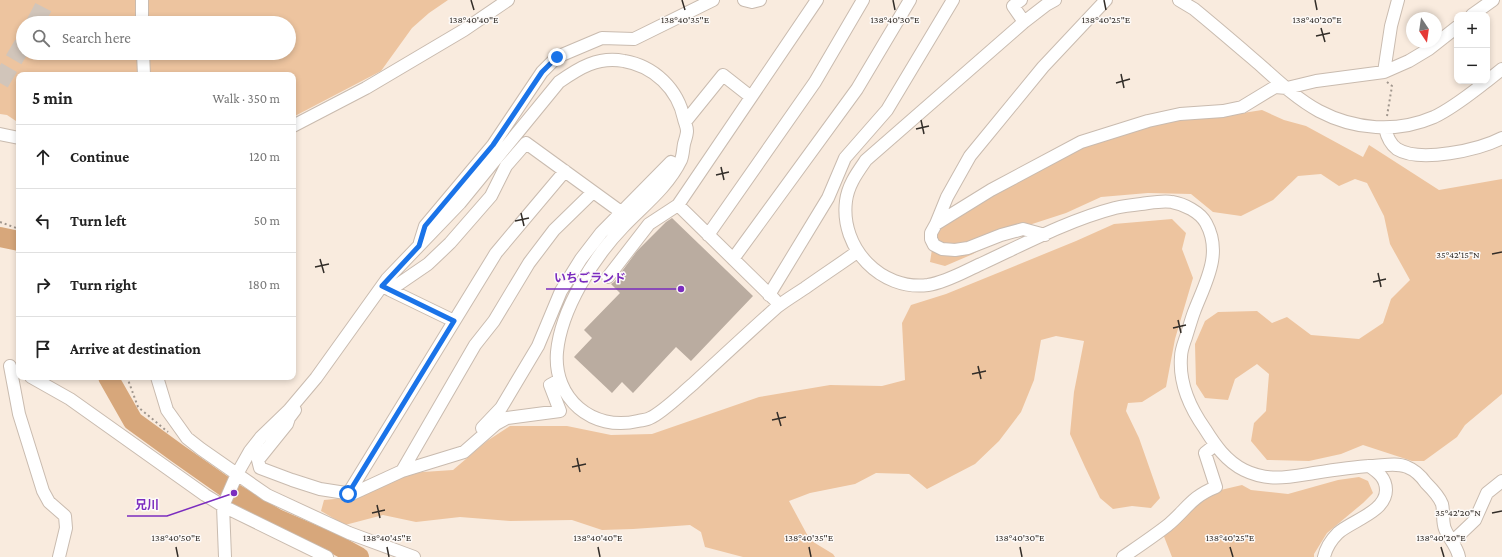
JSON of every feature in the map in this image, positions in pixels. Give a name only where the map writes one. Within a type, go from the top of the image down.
[{"type":"street","points":[[142,0],[142,16]]},
{"type":"street","points":[[296,124],[366,88],[464,30],[508,0]]},
{"type":"street","points":[[419,246],[425,226],[493,145],[542,72],[557,57],[602,38],[634,39],[713,0]]},
{"type":"street","points":[[744,0],[752,2],[760,0]]},
{"type":"street","points":[[608,277],[649,224],[678,205],[817,0]]},
{"type":"street","points":[[708,235],[815,82],[863,0]]},
{"type":"street","points":[[733,259],[857,89],[910,0]]},
{"type":"street","points":[[769,295],[828,198],[845,158],[887,110],[953,0]]},
{"type":"street","points":[[1021,0],[1013,6],[1024,22]]},
{"type":"street","points":[[1055,0],[1024,22],[866,160],[853,178],[846,202],[849,235],[857,252],[870,267],[895,281],[909,285],[930,285],[954,276],[1069,224],[1116,208],[1148,203],[1171,202],[1193,210],[1204,220],[1210,232],[1214,251],[1208,280],[1194,311],[1181,355],[1182,378],[1187,398],[1198,420],[1215,445],[1238,467],[1251,474],[1267,478],[1291,478],[1359,466],[1392,464],[1404,466],[1419,474],[1436,494],[1442,504],[1445,529],[1453,541],[1458,557]]},
{"type":"street","points":[[1045,235],[1023,229],[1001,235],[968,248],[955,250],[942,249],[934,245],[931,239],[931,233],[946,197],[970,156],[1043,67],[1106,0]]},
{"type":"street","points":[[1179,0],[1194,9],[1299,98],[1319,111],[1355,125],[1385,128],[1418,123],[1434,117],[1453,106],[1483,84]]},
{"type":"street","points":[[1384,72],[1391,26],[1398,0]]},
{"type":"street","points":[[1476,12],[1493,0]]},
{"type":"street","points":[[936,224],[991,190],[1081,142],[1148,121],[1180,114],[1223,111],[1242,107],[1275,87],[1287,88],[1316,81],[1384,72],[1409,61],[1429,49],[1454,29]]},
{"type":"street","points":[[143,60],[144,72]]},
{"type":"street","points":[[225,557],[224,503],[237,474],[250,451],[261,437],[289,410],[316,378],[419,246],[506,157],[559,82],[580,68],[603,60],[622,60],[640,64],[658,76],[672,90],[682,108],[687,131],[682,159],[678,165],[664,185],[604,246],[586,274],[571,304],[558,340],[556,361],[559,380],[566,393],[579,409],[594,418],[613,424],[630,423],[650,418],[674,400],[780,305],[857,252]]},
{"type":"street","points":[[1490,79],[1502,69]]},
{"type":"street","points":[[685,122],[723,75],[751,97]]},
{"type":"street","points":[[1385,128],[1392,145],[1408,154],[1439,155],[1481,147],[1502,138]]},
{"type":"street","points":[[0,134],[16,137]]},
{"type":"street","points":[[506,157],[526,143],[621,212]]},
{"type":"street","points":[[386,288],[428,264],[450,243],[491,196],[506,166],[506,157]]},
{"type":"street","points":[[456,455],[501,408],[538,346],[561,290],[577,265],[601,233],[671,162],[678,165]]},
{"type":"street","points":[[348,494],[496,253],[565,171]]},
{"type":"street","points":[[402,471],[475,345],[494,320],[529,263],[554,230],[593,192]]},
{"type":"street","points":[[678,205],[780,305]]},
{"type":"street","points":[[386,288],[454,321]]},
{"type":"street","points":[[10,365],[19,414],[36,472],[49,502],[65,516],[66,528],[59,557]]},
{"type":"street","points":[[316,378],[318,381],[258,460],[260,468],[292,480],[348,494],[352,494],[402,471],[464,452],[496,424],[507,418],[560,411],[550,385],[559,380]]},
{"type":"street","points":[[36,380],[70,399],[205,495],[224,503],[327,557]]},
{"type":"street","points":[[158,380],[167,410],[187,438],[267,495],[349,533],[414,557]]},
{"type":"street","points":[[1123,557],[1161,530],[1190,502],[1203,493],[1216,487],[1205,453],[1215,445]]},
{"type":"street","points":[[1324,557],[1329,543],[1338,533],[1373,511],[1385,498],[1387,492],[1384,479],[1370,466]]},
{"type":"street","points":[[1453,541],[1474,520],[1487,493],[1502,481]]},
{"type":"path","points":[[1384,72],[1384,80],[1392,86],[1385,128]]},
{"type":"path","points":[[0,222],[16,228]]},
{"type":"path","points":[[128,380],[138,407],[171,435],[187,438]]},
{"type":"shaded area","points":[[0,0],[448,0],[429,13],[412,28],[381,71],[296,115],[296,72],[16,72],[16,121],[7,115],[0,114]]},
{"type":"shaded area","points":[[1262,110],[1284,120],[1306,126],[1363,157],[1369,145],[1439,190],[1502,179],[1502,394],[1465,425],[1457,437],[1424,461],[1412,461],[1363,445],[1341,454],[1309,461],[1267,460],[1251,441],[1254,423],[1266,411],[1269,374],[1257,364],[1235,379],[1228,400],[1205,398],[1196,384],[1195,344],[1205,321],[1218,312],[1257,311],[1272,323],[1287,317],[1311,335],[1359,339],[1383,323],[1391,299],[1410,280],[1390,244],[1384,216],[1367,183],[1355,179],[1339,186],[1321,174],[1298,176],[1273,200],[1241,216],[1213,212],[1191,194],[1148,193],[1101,197],[1066,213],[1011,231],[973,254],[945,266],[930,262],[933,243],[938,229],[1064,152],[1140,124],[1230,115]]},
{"type":"shaded area","points":[[1172,219],[1186,233],[1182,249],[1193,278],[1175,339],[1166,387],[1142,402],[1128,403],[1126,411],[1139,438],[1160,498],[1151,508],[1132,506],[1113,509],[1100,498],[1070,434],[1074,392],[1084,341],[1056,336],[1041,340],[1034,380],[1021,412],[999,441],[975,464],[927,489],[909,474],[876,473],[855,484],[810,493],[789,501],[810,540],[833,554],[835,557],[743,557],[705,547],[701,532],[690,525],[602,530],[572,520],[510,521],[460,517],[416,522],[383,515],[345,525],[321,511],[324,500],[356,497],[408,473],[453,470],[487,441],[510,426],[567,426],[611,435],[652,434],[759,397],[830,385],[882,386],[905,380],[902,323],[911,305],[946,294],[1114,224]]},
{"type":"shaded area","points":[[1359,477],[1368,481],[1373,493],[1327,533],[1314,554],[1314,557],[1172,557],[1163,534],[1208,493],[1242,485],[1251,490],[1288,494],[1338,480]]},
{"type":"building","points":[[672,218],[753,296],[691,361],[676,347],[633,393],[622,382],[612,393],[574,357],[592,338],[584,330],[620,293],[611,284],[637,251],[666,222]]},
{"type":"waterway","points":[[0,237],[16,240]]},
{"type":"waterway","points":[[110,380],[133,421],[177,453],[234,493],[277,519],[337,545],[359,557]]},
{"type":"tunnel","points":[[39,16],[47,0]]},
{"type":"tunnel","points":[[0,83],[16,56]]},
{"type":"place","name":"いちごランド","points":[[681,289]]},
{"type":"place","name":"兄川","points":[[234,493]]},
{"type":"route","points":[[348,494],[454,321],[382,286],[419,246],[425,226],[493,145],[542,72],[557,57]]}]
